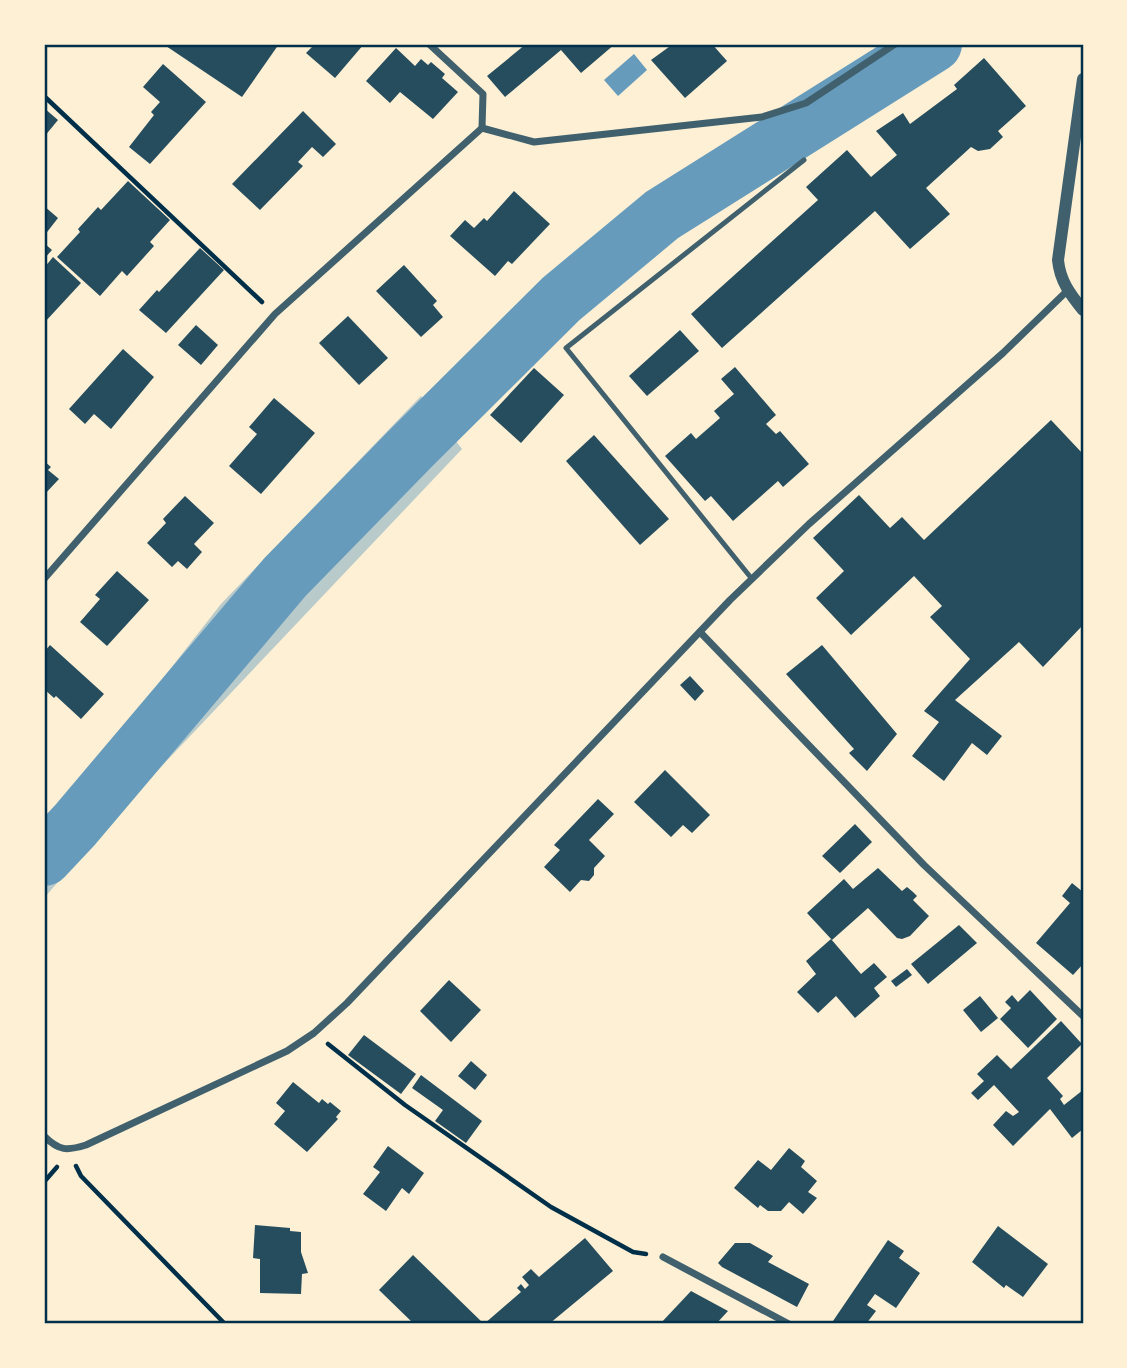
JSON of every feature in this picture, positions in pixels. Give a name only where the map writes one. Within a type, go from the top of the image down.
[{"type":"street","points":[[44,579],[275,314],[482,128],[483,94],[429,44]]},
{"type":"street","points":[[482,128],[534,142],[762,117],[806,103],[895,44]]},
{"type":"street","points":[[1083,86],[1079,151],[1058,260],[1060,275],[1067,291],[1083,310]]},
{"type":"street","points":[[44,1136],[58,1147],[69,1151],[131,1126],[287,1051],[314,1033],[347,1003],[752,579],[809,524],[1003,353],[1067,291]]},
{"type":"street","points":[[700,632],[924,865],[1083,1016]]},
{"type":"street","points":[[663,1257],[789,1324]]},
{"type":"lane","points":[[752,579],[566,348],[804,160]]},
{"type":"path","points":[[44,96],[275,314]]},
{"type":"path","points":[[314,1033],[405,1105],[551,1207],[632,1252],[663,1257]]},
{"type":"path","points":[[69,1151],[81,1175],[225,1324]]},
{"type":"shaded area","points":[[421,396],[462,449],[139,790],[44,898],[44,825],[59,811],[221,604]]},
{"type":"water","points":[[634,54],[647,70],[618,96],[604,80]]},
{"type":"building","points":[[163,44],[279,44],[242,97]]},
{"type":"building","points":[[315,44],[364,44],[335,78],[306,53]]},
{"type":"building","points":[[526,44],[615,44],[581,73],[561,50],[505,97],[487,76]]},
{"type":"building","points":[[673,44],[712,44],[727,61],[685,98],[651,60]]},
{"type":"building","points":[[396,48],[415,66],[421,59],[428,65],[431,62],[445,74],[442,78],[458,92],[433,119],[400,92],[390,103],[366,81]]},
{"type":"building","points":[[984,58],[1026,106],[998,131],[1003,137],[990,149],[978,151],[971,147],[926,188],[950,214],[910,249],[875,211],[722,348],[691,314],[818,200],[806,187],[847,150],[871,177],[897,155],[876,131],[903,113],[910,124],[957,89],[954,85]]},
{"type":"building","points":[[163,64],[206,102],[150,164],[129,147],[154,115],[151,112],[160,102],[143,87]]},
{"type":"building","points":[[44,108],[58,120],[44,137]]},
{"type":"building","points":[[303,111],[336,144],[323,157],[312,147],[298,162],[303,166],[260,210],[232,184]]},
{"type":"building","points":[[128,181],[170,220],[150,242],[154,246],[127,276],[122,271],[100,296],[57,257],[98,207],[101,210]]},
{"type":"building","points":[[514,191],[550,224],[512,264],[508,261],[495,276],[450,236],[465,220],[474,228],[484,218],[487,221]]},
{"type":"building","points":[[44,206],[58,218],[44,236]]},
{"type":"building","points":[[44,243],[52,250],[44,259]]},
{"type":"building","points":[[200,248],[224,270],[166,333],[139,310]]},
{"type":"building","points":[[53,257],[81,283],[44,323],[44,268]]},
{"type":"building","points":[[404,265],[437,301],[433,305],[443,317],[421,337],[376,291]]},
{"type":"building","points":[[348,316],[388,358],[359,385],[319,343]]},
{"type":"building","points":[[196,325],[218,345],[201,365],[178,345]]},
{"type":"building","points":[[680,330],[699,351],[647,396],[629,376]]},
{"type":"building","points":[[123,349],[154,377],[111,429],[94,414],[85,424],[69,409]]},
{"type":"building","points":[[735,367],[776,415],[766,424],[776,434],[780,431],[809,464],[783,487],[778,481],[733,521],[711,496],[705,501],[665,456],[691,433],[696,439],[720,418],[714,411],[734,394],[721,379]]},
{"type":"building","points":[[534,368],[564,395],[521,443],[490,415]]},
{"type":"building","points":[[274,398],[315,433],[261,494],[229,466],[257,434],[249,427]]},
{"type":"building","points":[[1051,420],[1083,454],[1083,625],[1043,667],[1019,642],[955,700],[1002,736],[987,755],[972,743],[944,781],[912,756],[939,722],[924,711],[970,659],[930,617],[942,606],[914,576],[851,635],[816,598],[844,571],[813,538],[859,495],[890,528],[902,517],[924,540]]},
{"type":"building","points":[[594,435],[669,519],[640,545],[566,461]]},
{"type":"building","points":[[44,461],[51,467],[48,470],[59,479],[44,495]]},
{"type":"building","points":[[185,496],[214,523],[194,544],[202,552],[187,569],[178,561],[172,567],[147,543],[166,523],[163,519]]},
{"type":"building","points":[[117,571],[149,600],[107,646],[80,622],[100,599],[95,595]]},
{"type":"building","points":[[50,645],[104,694],[81,719],[56,696],[54,698],[44,689],[44,652]]},
{"type":"building","points":[[822,645],[897,734],[867,771],[849,753],[854,749],[786,674]]},
{"type":"building","points":[[690,676],[704,691],[695,701],[680,685]]},
{"type":"building","points":[[665,770],[710,815],[692,833],[683,825],[671,837],[634,802]]},
{"type":"building","points":[[598,799],[614,814],[589,840],[605,856],[594,868],[594,875],[589,881],[581,880],[570,892],[544,867],[560,850],[554,845]]},
{"type":"building","points":[[855,824],[872,842],[840,873],[822,856]]},
{"type":"building","points":[[878,868],[902,891],[907,887],[913,892],[917,896],[913,900],[929,916],[910,936],[902,939],[897,938],[868,908],[832,940],[807,913],[844,879],[853,889]]},
{"type":"building","points":[[1072,883],[1083,892],[1083,964],[1073,975],[1036,943],[1070,903],[1062,896]]},
{"type":"building","points":[[959,925],[977,943],[928,984],[911,964]]},
{"type":"building","points":[[831,939],[861,974],[874,963],[887,977],[874,988],[880,996],[855,1018],[836,996],[818,1013],[797,992],[816,974],[806,961]]},
{"type":"building","points":[[907,969],[912,975],[896,987],[891,981]]},
{"type":"building","points":[[449,980],[481,1010],[451,1042],[420,1011]]},
{"type":"building","points":[[1030,990],[1057,1019],[1028,1048],[1000,1019],[1011,1008],[1005,1002],[1012,995],[1018,1002]]},
{"type":"building","points":[[980,996],[998,1018],[981,1032],[963,1010]]},
{"type":"building","points":[[1061,1021],[1082,1044],[1047,1078],[1063,1096],[1060,1099],[1064,1105],[1083,1090],[1083,1129],[1072,1138],[1050,1109],[1013,1146],[993,1125],[1006,1111],[1013,1116],[1019,1112],[994,1085],[978,1100],[971,1093],[984,1081],[977,1074],[997,1055],[1011,1069]]},
{"type":"building","points":[[364,1035],[416,1074],[401,1094],[348,1055]]},
{"type":"building","points":[[471,1061],[487,1075],[475,1090],[458,1076]]},
{"type":"building","points":[[421,1075],[482,1121],[466,1143],[435,1121],[443,1110],[412,1088]]},
{"type":"building","points":[[293,1082],[319,1103],[322,1099],[341,1111],[336,1117],[338,1119],[307,1152],[274,1124],[285,1111],[276,1103]]},
{"type":"building","points":[[388,1146],[424,1173],[409,1194],[402,1188],[386,1211],[363,1194],[380,1172],[373,1167]]},
{"type":"building","points":[[789,1148],[805,1161],[801,1167],[817,1181],[808,1192],[817,1198],[803,1214],[789,1202],[781,1211],[768,1211],[760,1205],[758,1208],[734,1188],[758,1160],[771,1170]]},
{"type":"building","points":[[255,1225],[290,1228],[290,1231],[301,1232],[301,1252],[308,1273],[302,1274],[301,1294],[260,1293],[260,1259],[253,1258]]},
{"type":"building","points":[[998,1226],[1048,1264],[1023,1297],[1006,1285],[1004,1288],[972,1262]]},
{"type":"building","points":[[585,1238],[613,1271],[549,1324],[484,1324],[521,1292],[517,1288],[521,1284],[525,1289],[529,1285],[522,1277],[531,1269],[539,1277]]},
{"type":"building","points":[[888,1240],[904,1251],[899,1258],[920,1273],[896,1308],[875,1294],[867,1305],[876,1311],[866,1324],[831,1324]]},
{"type":"building","points":[[735,1243],[750,1243],[773,1256],[768,1262],[809,1284],[797,1307],[718,1263]]},
{"type":"building","points":[[413,1255],[484,1324],[414,1324],[379,1290]]},
{"type":"building","points":[[691,1291],[728,1311],[716,1324],[660,1324]]},
{"type":"waterway","points":[[44,858],[285,577],[561,299],[662,215],[934,44]]}]
